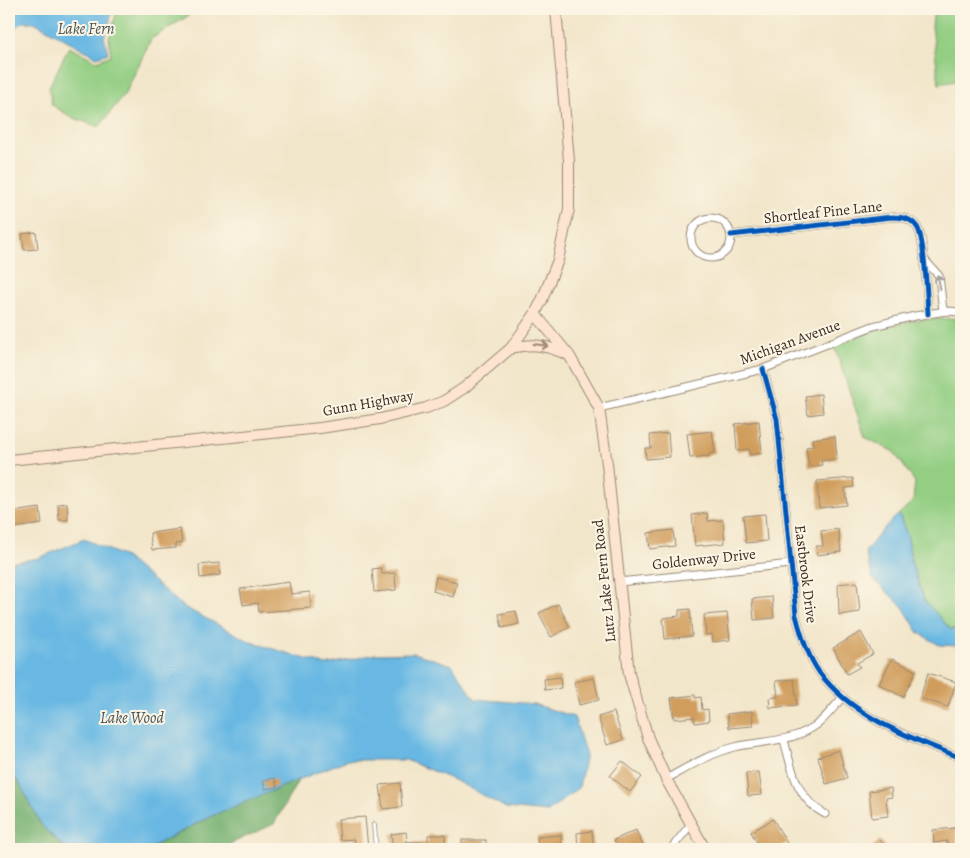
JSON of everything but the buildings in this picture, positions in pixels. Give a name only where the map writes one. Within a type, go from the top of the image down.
[{"type":"main road","name":"Gunn Highway","points":[[9,460],[320,428],[380,419],[426,408],[444,401],[464,388],[511,348],[535,314],[558,260],[569,209],[570,161],[556,9]]},
{"type":"main road","name":"Lutz Lake Fern Road","points":[[535,314],[569,355],[599,408],[607,464],[629,674],[648,738],[666,779],[705,849]]},
{"type":"main road","points":[[511,348],[529,344],[548,346],[569,355]]},
{"type":"street","name":"Shortleaf Pine Lane","points":[[731,235],[901,217],[913,222],[919,231],[924,258],[928,314]]},
{"type":"street","points":[[713,218],[725,223],[731,235],[728,248],[724,253],[712,258],[704,256],[696,250],[691,238],[695,225],[700,221],[713,218]]},
{"type":"street","name":"Shortleaf Pine Lane","points":[[924,258],[939,276],[943,311]]},
{"type":"street","name":"Michigan Avenue","points":[[599,408],[764,369],[873,326],[943,311],[961,312]]},
{"type":"street","name":"Eastbrook Drive","points":[[764,369],[777,419],[796,615],[804,644],[818,671],[842,698],[871,717],[961,758]]},
{"type":"street","name":"Goldenway Drive","points":[[619,582],[791,564]]},
{"type":"street","points":[[666,779],[717,752],[736,746],[784,740],[802,733],[819,723],[842,698]]},
{"type":"street","points":[[784,740],[794,776],[804,797],[814,808],[825,814]]},
{"type":"street","points":[[671,849],[691,824]]},
{"type":"lane","points":[[374,825],[376,849]]},
{"type":"green space","points":[[117,9],[196,9],[151,39],[126,92],[99,127],[71,117],[52,105],[49,87],[69,47],[97,61],[111,55],[109,38]]},
{"type":"green space","points":[[934,9],[961,9],[961,80],[939,84],[932,26]]},
{"type":"green space","points":[[961,318],[961,630],[950,629],[924,600],[911,561],[908,538],[899,514],[913,501],[915,482],[894,452],[865,437],[834,346],[875,330],[916,320]]},
{"type":"green space","points":[[9,777],[18,781],[42,826],[66,849],[9,849]]},
{"type":"green space","points":[[299,779],[274,824],[219,849],[148,849],[209,817]]},
{"type":"water","name":"Lake Fern","points":[[9,9],[112,9],[109,25],[104,37],[108,53],[97,57],[34,22],[23,22],[9,32]]},
{"type":"water","points":[[899,514],[908,538],[911,561],[924,600],[950,629],[961,630],[961,646],[939,645],[919,633],[903,607],[873,579],[865,552],[885,527]]},
{"type":"water","name":"Lake Wood","points":[[84,539],[125,557],[184,607],[251,642],[326,665],[375,654],[414,653],[452,665],[475,699],[534,704],[574,717],[586,755],[579,787],[548,812],[506,808],[458,782],[406,760],[347,760],[209,817],[148,849],[66,849],[42,826],[18,781],[9,777],[9,563],[39,558]]},
{"type":"cycle path","points":[[731,235],[892,217],[906,219],[915,224],[920,233],[925,268],[928,314]]},
{"type":"cycle path","points":[[763,369],[777,419],[796,615],[811,659],[833,688],[865,714],[903,734],[961,758]]}]
